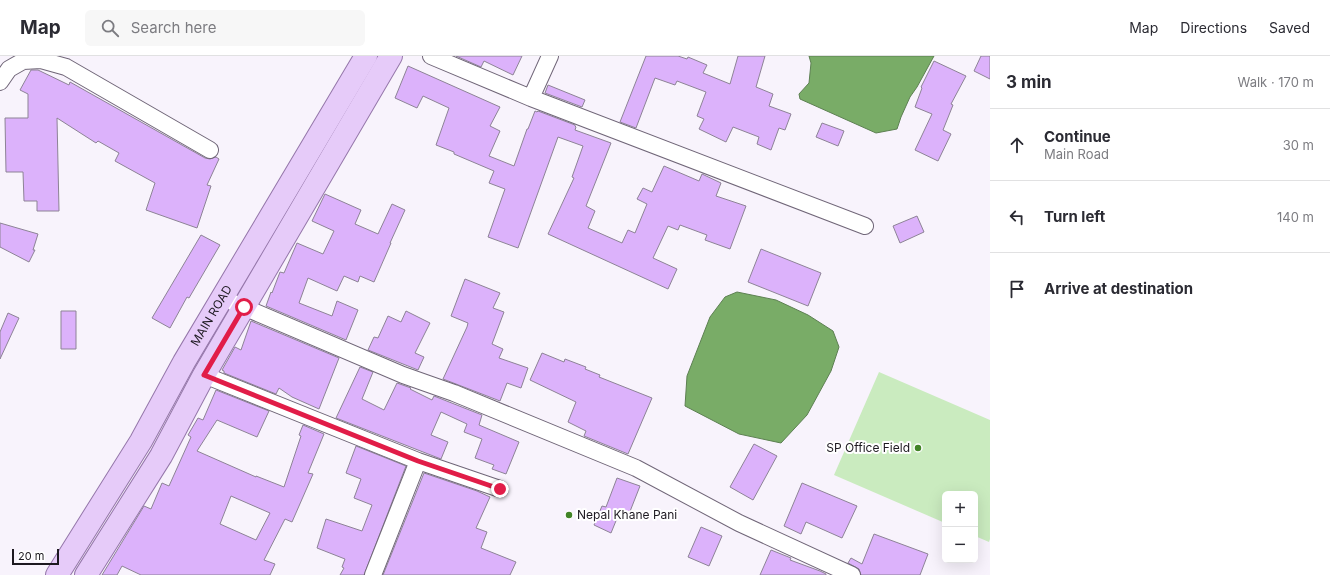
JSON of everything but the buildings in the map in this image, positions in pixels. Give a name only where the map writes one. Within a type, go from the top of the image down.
[{"type":"main road","name":"MAIN ROAD","points":[[57,575],[141,441],[184,362],[366,56]]},
{"type":"main road","name":"MAIN ROAD","points":[[86,575],[161,456],[204,375],[391,56]]},
{"type":"street","points":[[431,56],[531,98],[864,226]]},
{"type":"street","points":[[531,98],[550,56]]},
{"type":"street","points":[[0,82],[9,69],[23,61],[40,57],[66,67],[210,150]]},
{"type":"street","points":[[222,298],[403,375],[454,393],[636,468],[739,523],[852,575]]},
{"type":"street","points":[[204,375],[418,461],[500,489]]},
{"type":"street","points":[[374,575],[418,461]]},
{"type":"shaded area","points":[[809,56],[934,56],[910,97],[897,129],[876,133],[800,99],[799,94],[809,83],[811,63]]},
{"type":"shaded area","points":[[737,292],[776,300],[808,315],[833,331],[839,347],[831,371],[807,415],[781,443],[739,434],[685,406],[687,376],[710,317],[725,297]]},
{"type":"shaded area","name":"SP Office Field","points":[[879,372],[990,420],[989,542],[978,537],[978,491],[942,491],[942,522],[834,475]]},
{"type":"place","name":"SP Office Field","points":[[918,448]]},
{"type":"place","name":"Nepal Khane Pani","points":[[569,515]]},
{"type":"route","points":[[244,307],[204,375],[418,461],[500,489]]}]
